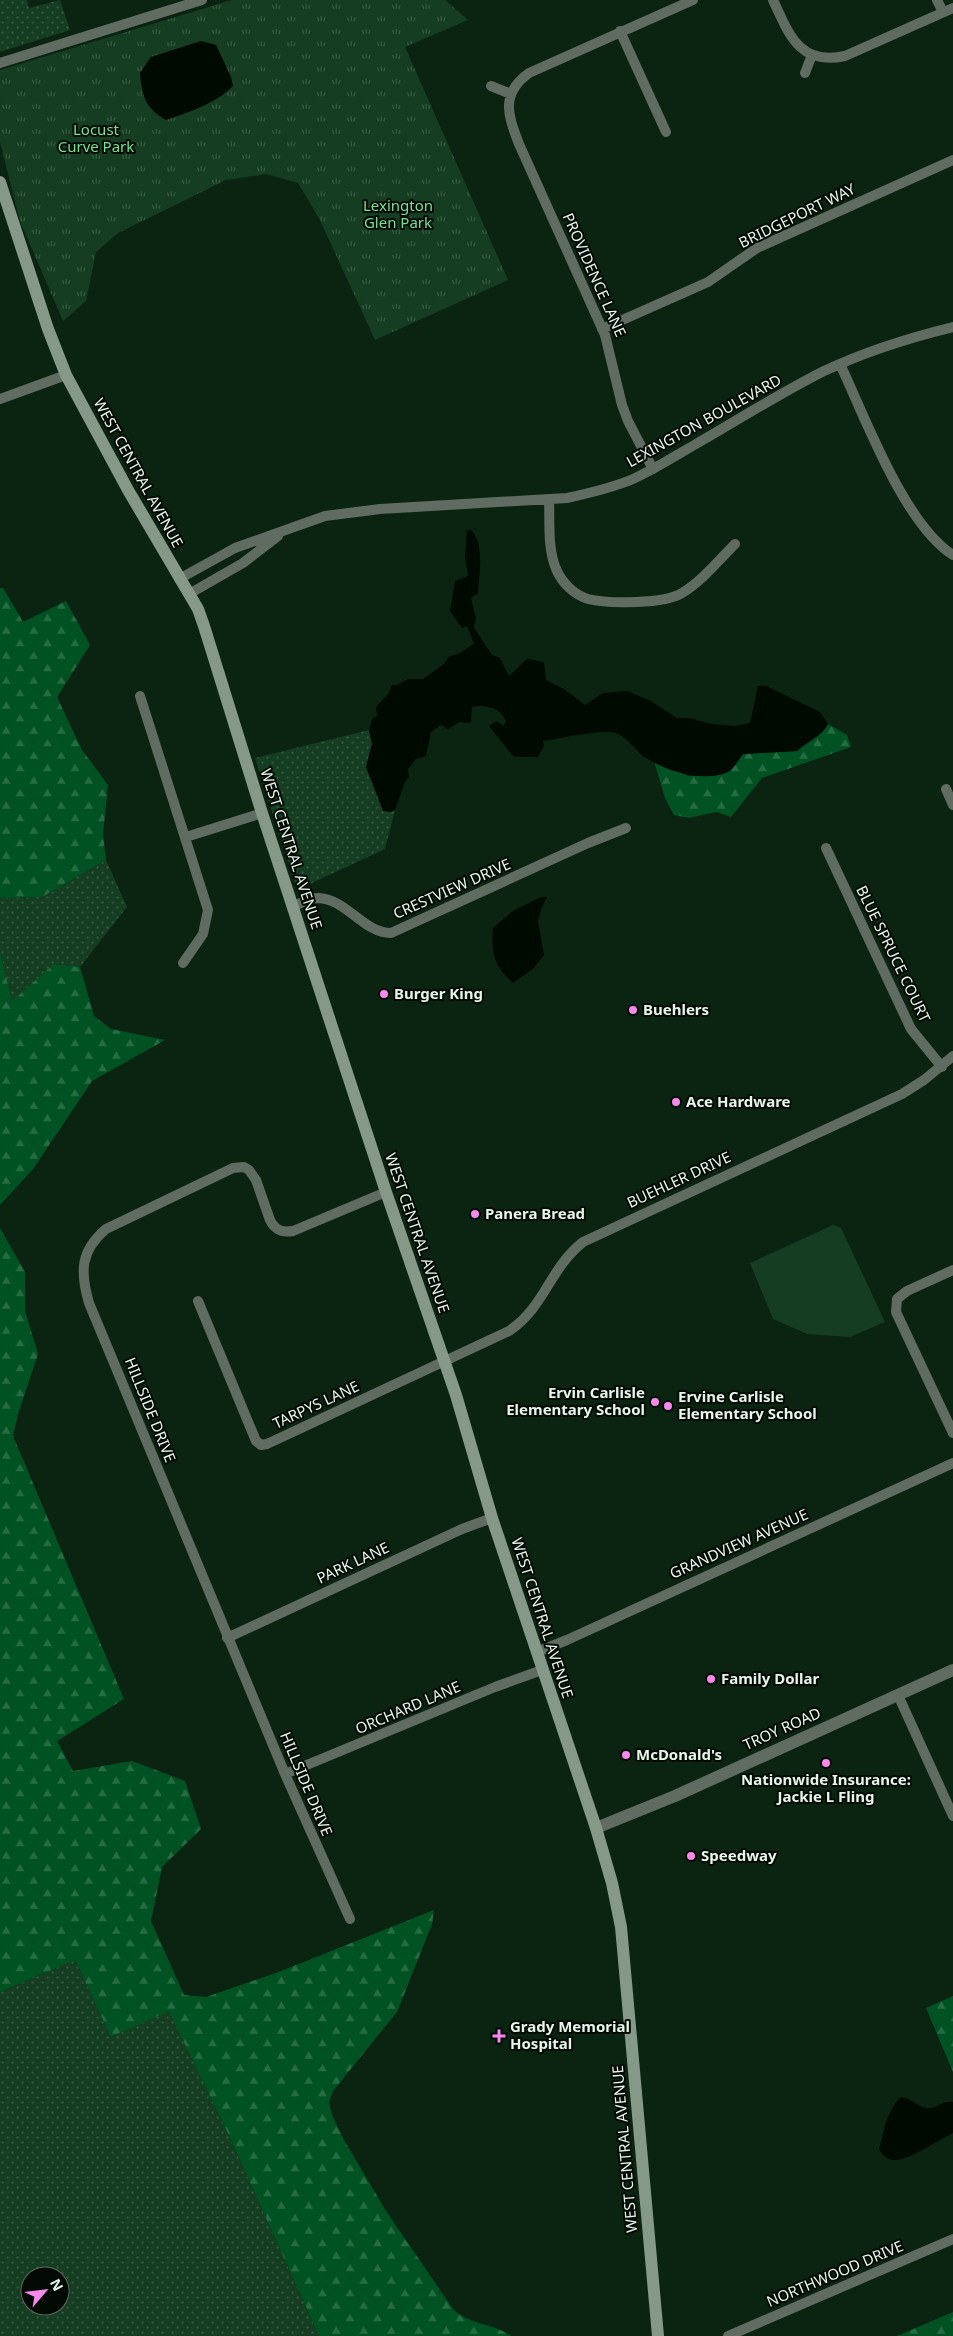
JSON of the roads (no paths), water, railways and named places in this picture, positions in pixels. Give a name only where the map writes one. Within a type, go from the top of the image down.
[{"type":"main road","name":"WEST CENTRAL AVENUE","points":[[0,182],[48,329],[66,375],[124,483],[179,579],[198,608],[292,907],[482,1478],[492,1518],[536,1652],[596,1828],[612,1883],[621,1928],[658,2336]]},
{"type":"street","points":[[0,62],[199,0]]},
{"type":"street","points":[[491,86],[511,94],[517,82],[529,73],[693,0]]},
{"type":"street","points":[[773,0],[793,40],[802,50],[812,55],[833,59],[844,56],[948,10],[938,0]]},
{"type":"street","points":[[620,31],[666,132]]},
{"type":"street","points":[[805,73],[812,55]]},
{"type":"street","name":"PROVIDENCE LANE","points":[[511,94],[508,109],[510,122],[602,329],[610,351],[622,405],[653,469]]},
{"type":"street","name":"BRIDGEPORT WAY","points":[[602,329],[708,282],[757,248],[953,160]]},
{"type":"street","name":"LEXINGTON BOULEVARD","points":[[179,579],[235,548],[310,521],[347,512],[567,498],[597,492],[653,469],[789,390],[840,364],[902,340],[953,327]]},
{"type":"street","points":[[840,364],[900,493],[932,535],[953,555]]},
{"type":"street","points":[[0,398],[66,375]]},
{"type":"street","points":[[549,499],[552,548],[556,570],[566,585],[588,599],[623,601],[666,600],[691,587],[735,544]]},
{"type":"street","name":"LEXINGTON BOULEVARD","points":[[188,594],[243,563],[284,531]]},
{"type":"street","points":[[140,696],[208,910],[203,934],[182,963]]},
{"type":"street","points":[[946,789],[953,805]]},
{"type":"street","points":[[186,837],[262,813]]},
{"type":"street","name":"CRESTVIEW DRIVE","points":[[292,907],[311,899],[328,900],[376,930],[391,933],[588,843],[626,828]]},
{"type":"street","name":"BLUE SPRUCE COURT","points":[[826,848],[911,1029],[942,1067]]},
{"type":"street","name":"BUEHLER DRIVE","points":[[444,1362],[519,1324],[538,1305],[561,1262],[571,1251],[591,1237],[902,1094],[942,1067],[953,1056]]},
{"type":"street","name":"HILLSIDE DRIVE","points":[[350,1919],[227,1638],[89,1303],[84,1286],[85,1257],[96,1238],[106,1229],[233,1168],[244,1168],[254,1176],[273,1226],[282,1232],[293,1232],[386,1192]]},
{"type":"street","points":[[953,1270],[907,1291],[897,1300],[896,1312],[953,1433]]},
{"type":"street","name":"TARPYS LANE","points":[[198,1301],[256,1441],[261,1445],[267,1444],[444,1362]]},
{"type":"street","name":"GRANDVIEW AVENUE","points":[[536,1652],[567,1640],[953,1462]]},
{"type":"street","name":"PARK LANE","points":[[227,1638],[492,1518]]},
{"type":"street","name":"ORCHARD LANE","points":[[285,1774],[500,1685],[542,1670]]},
{"type":"street","name":"TROY ROAD","points":[[596,1828],[675,1796],[953,1670]]},
{"type":"street","points":[[898,1695],[953,1816]]},
{"type":"street","name":"NORTHWOOD DRIVE","points":[[728,2336],[953,2239]]},
{"type":"place","name":"Burger King","points":[[384,994]]},
{"type":"place","name":"Buehlers","points":[[633,1010]]},
{"type":"place","name":"Ace Hardware","points":[[676,1102]]},
{"type":"place","name":"Panera Bread","points":[[475,1214]]},
{"type":"place","name":"Ervin Carlisle Elementary School","points":[[655,1402]]},
{"type":"place","name":"Ervine Carlisle Elementary School","points":[[668,1406]]},
{"type":"place","name":"Family Dollar","points":[[711,1679]]},
{"type":"place","name":"McDonald's","points":[[626,1755]]},
{"type":"place","name":"Nationwide Insurance: Jackie L Fling","points":[[826,1763]]},
{"type":"place","name":"Speedway","points":[[691,1856]]},
{"type":"place","name":"Grady Memorial Hospital","points":[[499,2036]]},
{"type":"park label","name":"Locust Curve Park","points":[[96,138]]},
{"type":"park label","name":"Lexington Glen Park","points":[[398,214]]}]
